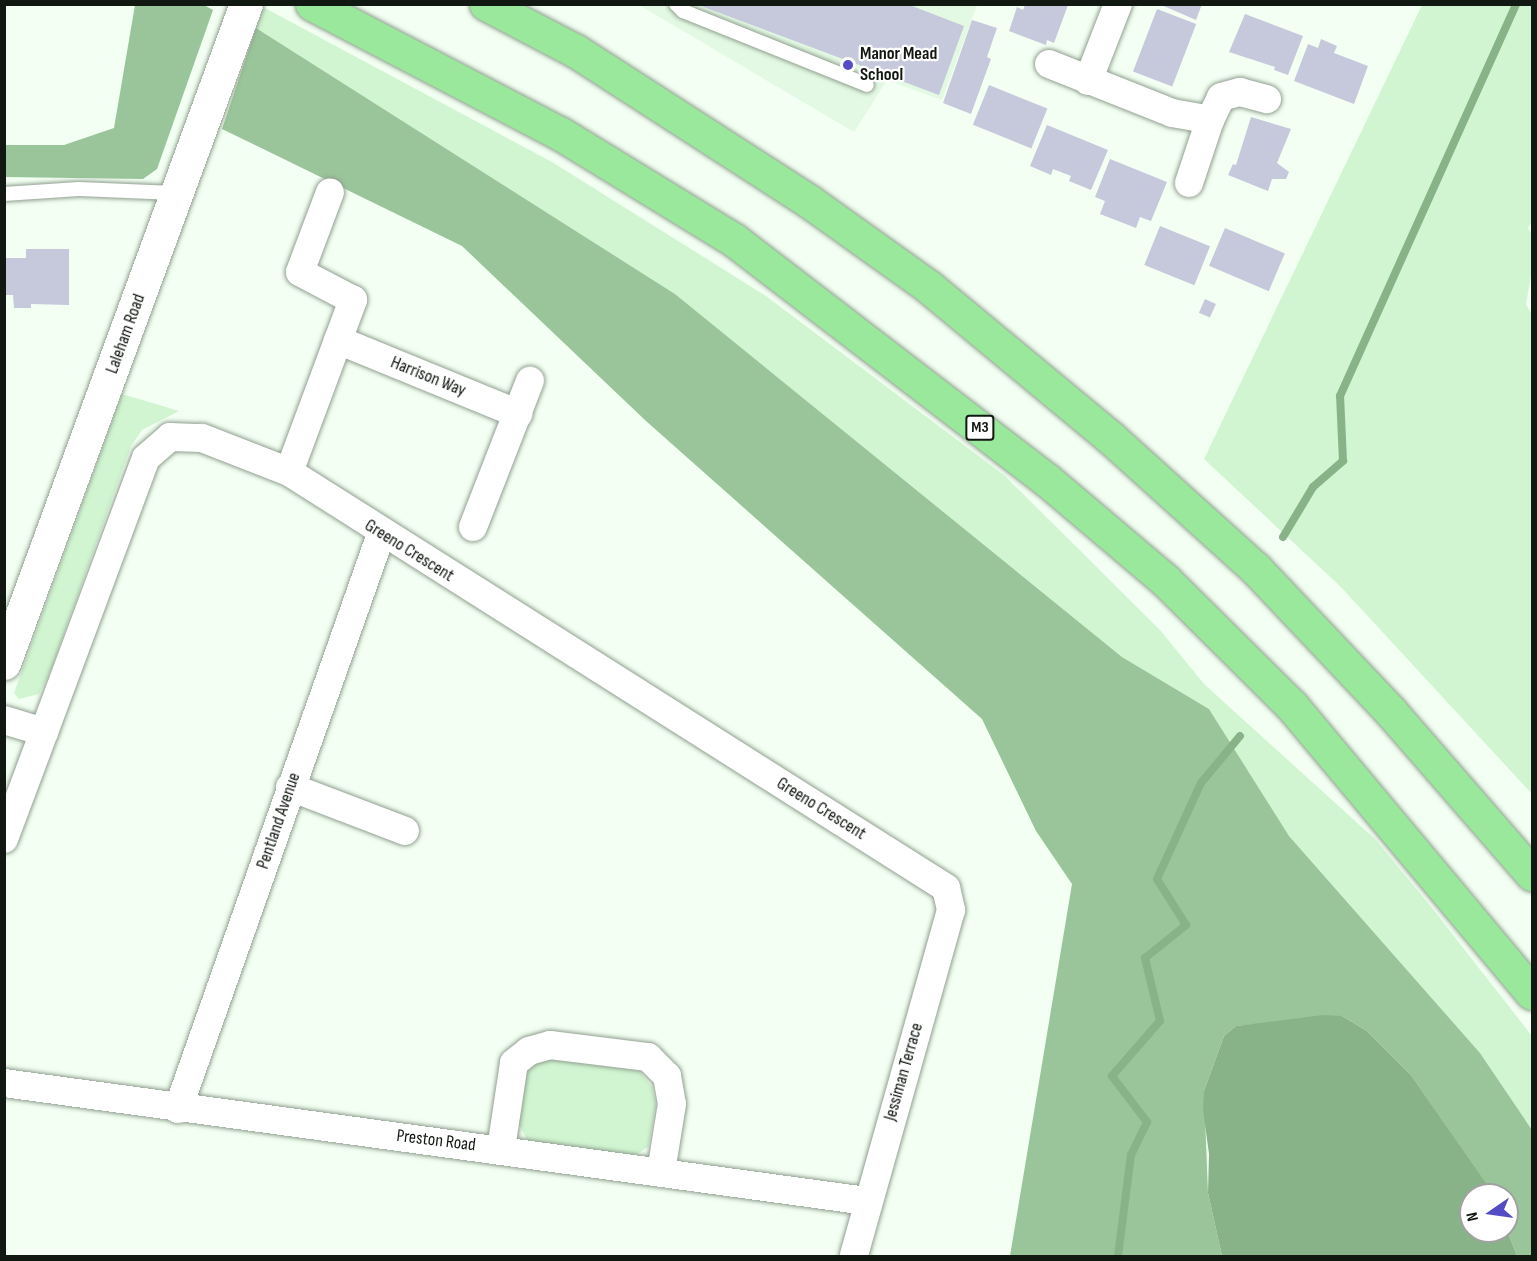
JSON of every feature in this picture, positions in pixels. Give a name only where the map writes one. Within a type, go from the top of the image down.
[{"type":"highway","name":"M3","points":[[312,4],[561,134],[734,240],[1047,480],[1165,580],[1292,706],[1533,993]]},
{"type":"highway","points":[[486,4],[576,51],[810,201],[929,287],[1111,438],[1255,568],[1391,712],[1533,874]]},
{"type":"main road","name":"Laleham Road","points":[[4,663],[246,4]]},
{"type":"street","points":[[1088,81],[1118,4]]},
{"type":"street","points":[[1049,64],[1172,113],[1210,120]]},
{"type":"street","points":[[1188,183],[1210,120],[1221,97],[1240,92],[1267,99]]},
{"type":"street","points":[[289,472],[353,300],[300,272],[330,192]]},
{"type":"street","name":"Harrison Way","points":[[338,340],[518,414]]},
{"type":"street","points":[[473,527],[530,381]]},
{"type":"street","name":"Greeno Crescent","points":[[44,732],[146,458],[170,437],[202,438],[289,472],[381,534],[946,888]]},
{"type":"street","name":"Pentland Avenue","points":[[178,1109],[381,534]]},
{"type":"street","points":[[4,720],[44,732],[4,839]]},
{"type":"street","points":[[290,787],[405,831]]},
{"type":"street","name":"Jessiman Terrace","points":[[854,1257],[867,1202],[951,910],[946,888]]},
{"type":"street","points":[[501,1149],[514,1063],[529,1051],[550,1045],[648,1057],[667,1076],[672,1104],[661,1172]]},
{"type":"street","name":"Preston Road","points":[[4,1083],[178,1109],[501,1149],[867,1202]]},
{"type":"lane","points":[[676,4],[683,11],[867,85]]},
{"type":"lane","points":[[4,194],[79,189],[178,193]]},
{"type":"shaded area","points":[[135,5],[204,5],[213,10],[157,169],[143,179],[5,177],[5,145],[64,145],[114,128]]},
{"type":"shaded area","name":"Manor Mead School","points":[[639,5],[977,5],[942,100],[887,80],[854,132]]},
{"type":"shaded area","points":[[1422,5],[1532,5],[1532,221],[1528,228],[1532,235],[1532,271],[1526,304],[1532,315],[1532,794],[1340,586],[1204,459]]},
{"type":"shaded area","points":[[263,7],[552,162],[766,296],[1005,476],[1160,630],[1204,684],[1375,839],[1432,908],[1532,1036],[1532,1130],[1480,1053],[1289,836],[1209,709],[1122,657],[675,294],[256,28]]},
{"type":"shaded area","points":[[256,28],[675,294],[1122,657],[1209,709],[1289,836],[1480,1053],[1532,1130],[1532,1256],[1517,1256],[1512,1243],[1519,1243],[1519,1183],[1486,1183],[1411,1075],[1367,1031],[1342,1016],[1236,1026],[1224,1036],[1204,1091],[1208,1193],[1222,1256],[1010,1256],[1072,884],[1036,831],[982,719],[646,421],[462,246],[222,129]]},
{"type":"shaded area","points":[[122,394],[179,411],[142,430],[131,446],[51,670],[39,694],[19,699],[14,693]]},
{"type":"shaded area","points":[[1323,1015],[1342,1016],[1367,1031],[1411,1075],[1486,1183],[1459,1183],[1459,1243],[1512,1243],[1517,1256],[1222,1256],[1208,1193],[1209,1154],[1203,1110],[1204,1091],[1224,1036],[1236,1026]]},
{"type":"shaded area","points":[[544,1058],[639,1071],[652,1087],[656,1105],[648,1147],[634,1156],[530,1146],[515,1116],[519,1078]]},
{"type":"building","points":[[696,4],[907,4],[964,26],[939,95]]},
{"type":"building","points":[[1159,4],[1202,4],[1196,20]]},
{"type":"building","points":[[1025,5],[1068,5],[1054,43],[1047,40],[1046,45],[1009,31],[1017,7],[1023,10]]},
{"type":"building","points":[[1157,9],[1196,24],[1172,87],[1133,72]]},
{"type":"building","points":[[1245,14],[1303,36],[1288,75],[1274,70],[1275,67],[1229,52]]},
{"type":"building","points":[[972,20],[997,28],[987,57],[991,59],[971,114],[943,103]]},
{"type":"building","points":[[1321,39],[1337,46],[1334,53],[1368,66],[1354,104],[1294,81],[1308,44],[1318,48]]},
{"type":"building","points":[[989,85],[1047,109],[1031,148],[973,125]]},
{"type":"building","points":[[1251,117],[1291,129],[1277,163],[1289,172],[1286,179],[1272,179],[1268,191],[1228,175],[1233,164],[1236,165]]},
{"type":"building","points":[[1047,125],[1108,150],[1091,190],[1069,181],[1071,176],[1053,169],[1051,175],[1030,166]]},
{"type":"building","points":[[1110,159],[1167,182],[1151,221],[1140,217],[1136,228],[1100,214],[1105,201],[1095,197]]},
{"type":"building","points":[[1160,226],[1210,246],[1194,285],[1144,265]]},
{"type":"building","points":[[1225,228],[1285,253],[1269,291],[1209,266]]},
{"type":"building","points":[[26,249],[69,249],[69,305],[31,304],[31,308],[14,308],[13,295],[4,295],[4,258],[26,258]]},
{"type":"building","points":[[1205,299],[1216,304],[1210,318],[1199,313]]},
{"type":"waterway","points":[[1283,537],[1313,487],[1343,461],[1340,396],[1516,4]]},
{"type":"waterway","points":[[1118,1256],[1131,1155],[1147,1122],[1112,1076],[1160,1021],[1145,958],[1186,925],[1157,879],[1201,783],[1240,736]]},
{"type":"place","name":"Manor Mead School","points":[[848,65]]}]
